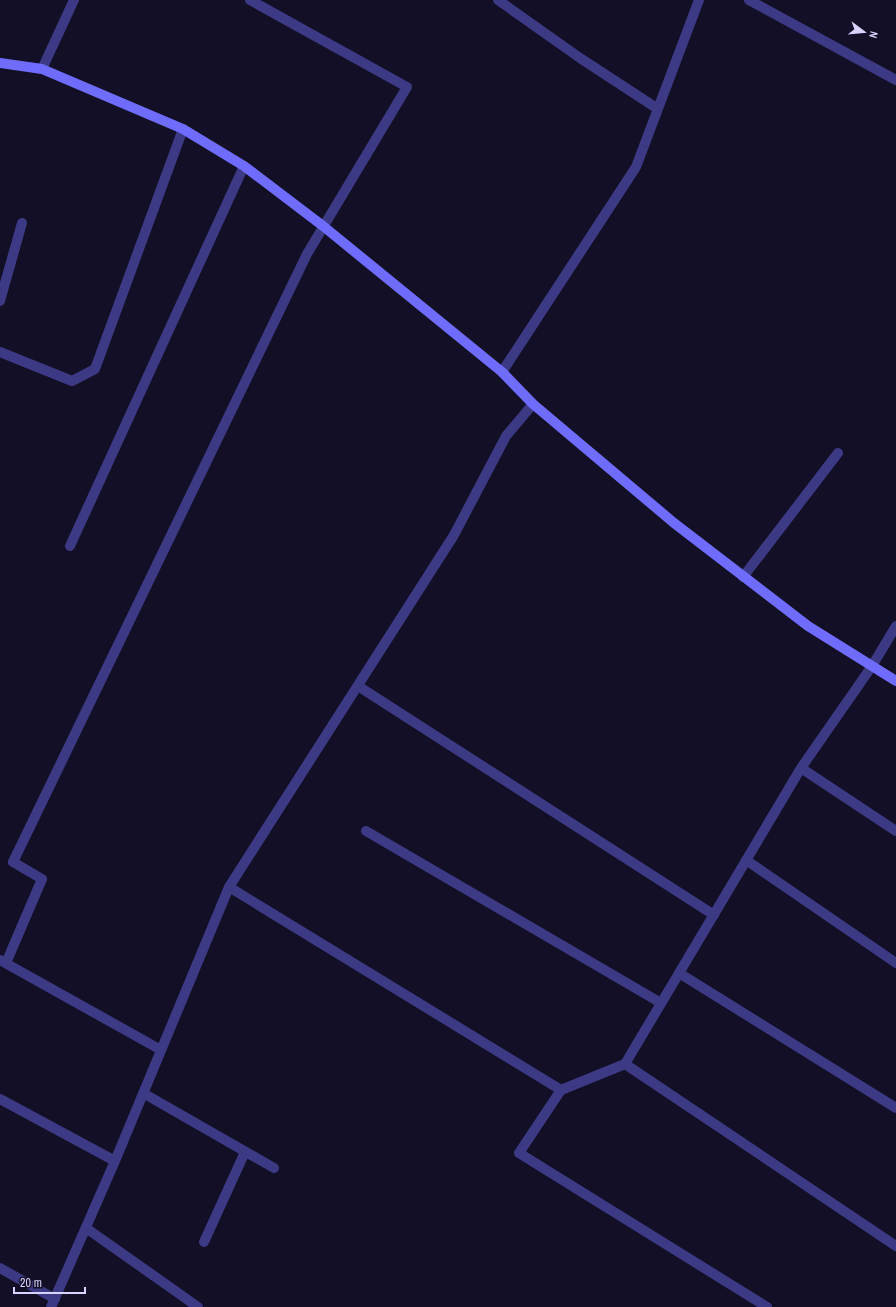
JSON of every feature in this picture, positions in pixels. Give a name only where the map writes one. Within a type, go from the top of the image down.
[{"type":"main road","points":[[0,63],[42,69],[183,129],[244,166],[323,226],[502,372],[533,404],[674,523],[808,626],[896,681]]},
{"type":"street","points":[[42,69],[74,0]]},
{"type":"street","points":[[161,1050],[3,961],[42,879],[13,862],[307,254],[407,87],[250,0]]},
{"type":"street","points":[[498,0],[580,58],[658,109]]},
{"type":"street","points":[[502,372],[636,167],[699,0]]},
{"type":"street","points":[[749,0],[896,80]]},
{"type":"street","points":[[0,352],[72,381],[95,369],[183,129]]},
{"type":"street","points":[[70,546],[244,166]]},
{"type":"street","points":[[0,301],[22,223]]},
{"type":"street","points":[[0,1268],[53,1303],[115,1161],[229,887],[454,536],[506,436],[533,404]]},
{"type":"street","points":[[744,577],[838,453]]},
{"type":"street","points":[[767,1307],[519,1153],[561,1090],[625,1064],[801,768],[872,666],[896,626]]},
{"type":"street","points":[[358,686],[714,915]]},
{"type":"street","points":[[801,768],[896,831]]},
{"type":"street","points":[[366,831],[662,1003]]},
{"type":"street","points":[[746,860],[896,963]]},
{"type":"street","points":[[229,887],[561,1090]]},
{"type":"street","points":[[679,973],[896,1108]]},
{"type":"street","points":[[625,1064],[896,1246]]},
{"type":"street","points":[[143,1093],[274,1168]]},
{"type":"street","points":[[0,1099],[115,1161]]},
{"type":"street","points":[[204,1242],[245,1152]]},
{"type":"street","points":[[86,1228],[198,1307]]}]
